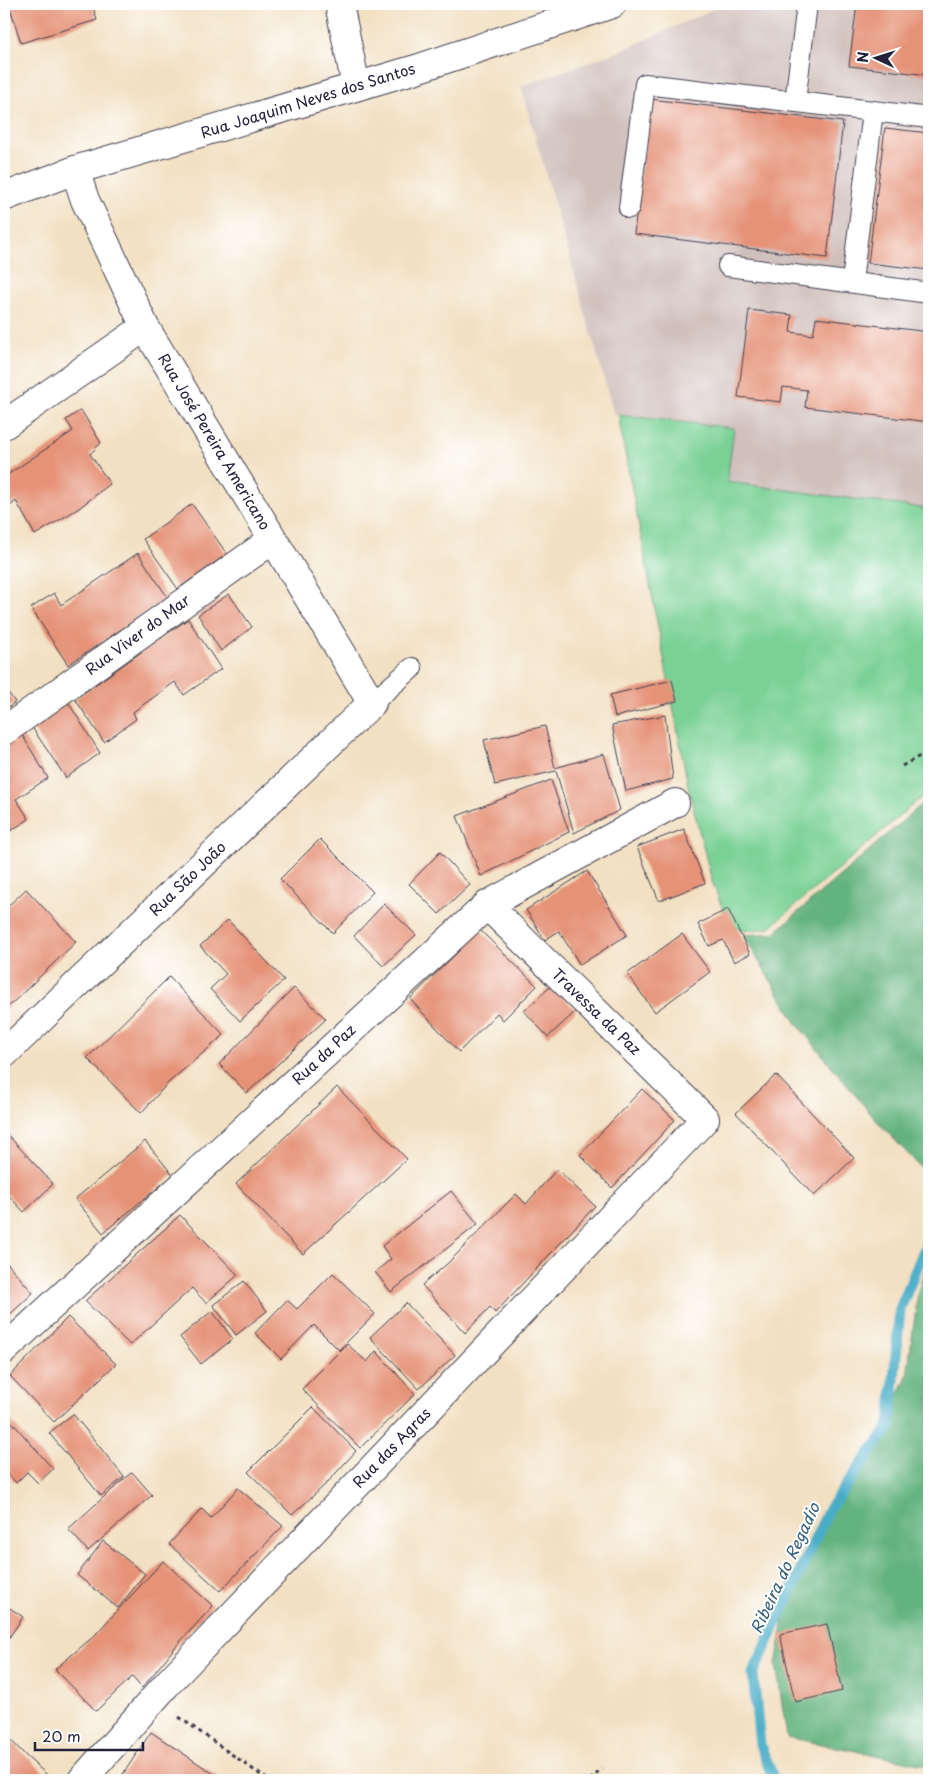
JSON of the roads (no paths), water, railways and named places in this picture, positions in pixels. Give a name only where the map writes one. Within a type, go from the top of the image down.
[{"type":"street","points":[[339,4],[356,86]]},
{"type":"street","name":"Rua Joaquim Neves dos Santos","points":[[4,197],[75,170],[534,31],[612,4]]},
{"type":"street","name":"Rua José Pereira Americano","points":[[75,170],[85,200],[145,327],[372,703]]},
{"type":"street","points":[[4,425],[145,327]]},
{"type":"street","name":"Rua Viver do Mar","points":[[4,731],[272,540]]},
{"type":"street","name":"Rua São João","points":[[4,1054],[372,703]]},
{"type":"street","name":"Rua da Paz","points":[[4,1350],[487,905],[675,803]]},
{"type":"street","name":"Travessa da Paz","points":[[487,905],[705,1119]]},
{"type":"street","name":"Rua das Agras","points":[[82,1780],[154,1700],[705,1119]]},
{"type":"lane","points":[[534,31],[569,4]]},
{"type":"lane","points":[[795,102],[807,4]]},
{"type":"lane","points":[[629,208],[645,84],[929,118]]},
{"type":"lane","points":[[852,282],[873,111]]},
{"type":"lane","points":[[728,266],[929,292]]},
{"type":"lane","points":[[372,703],[412,668]]},
{"type":"waterway","name":"Ribeira do Regadio","points":[[774,1780],[760,1745],[753,1674],[829,1509],[890,1426],[900,1309],[929,1238]]}]
